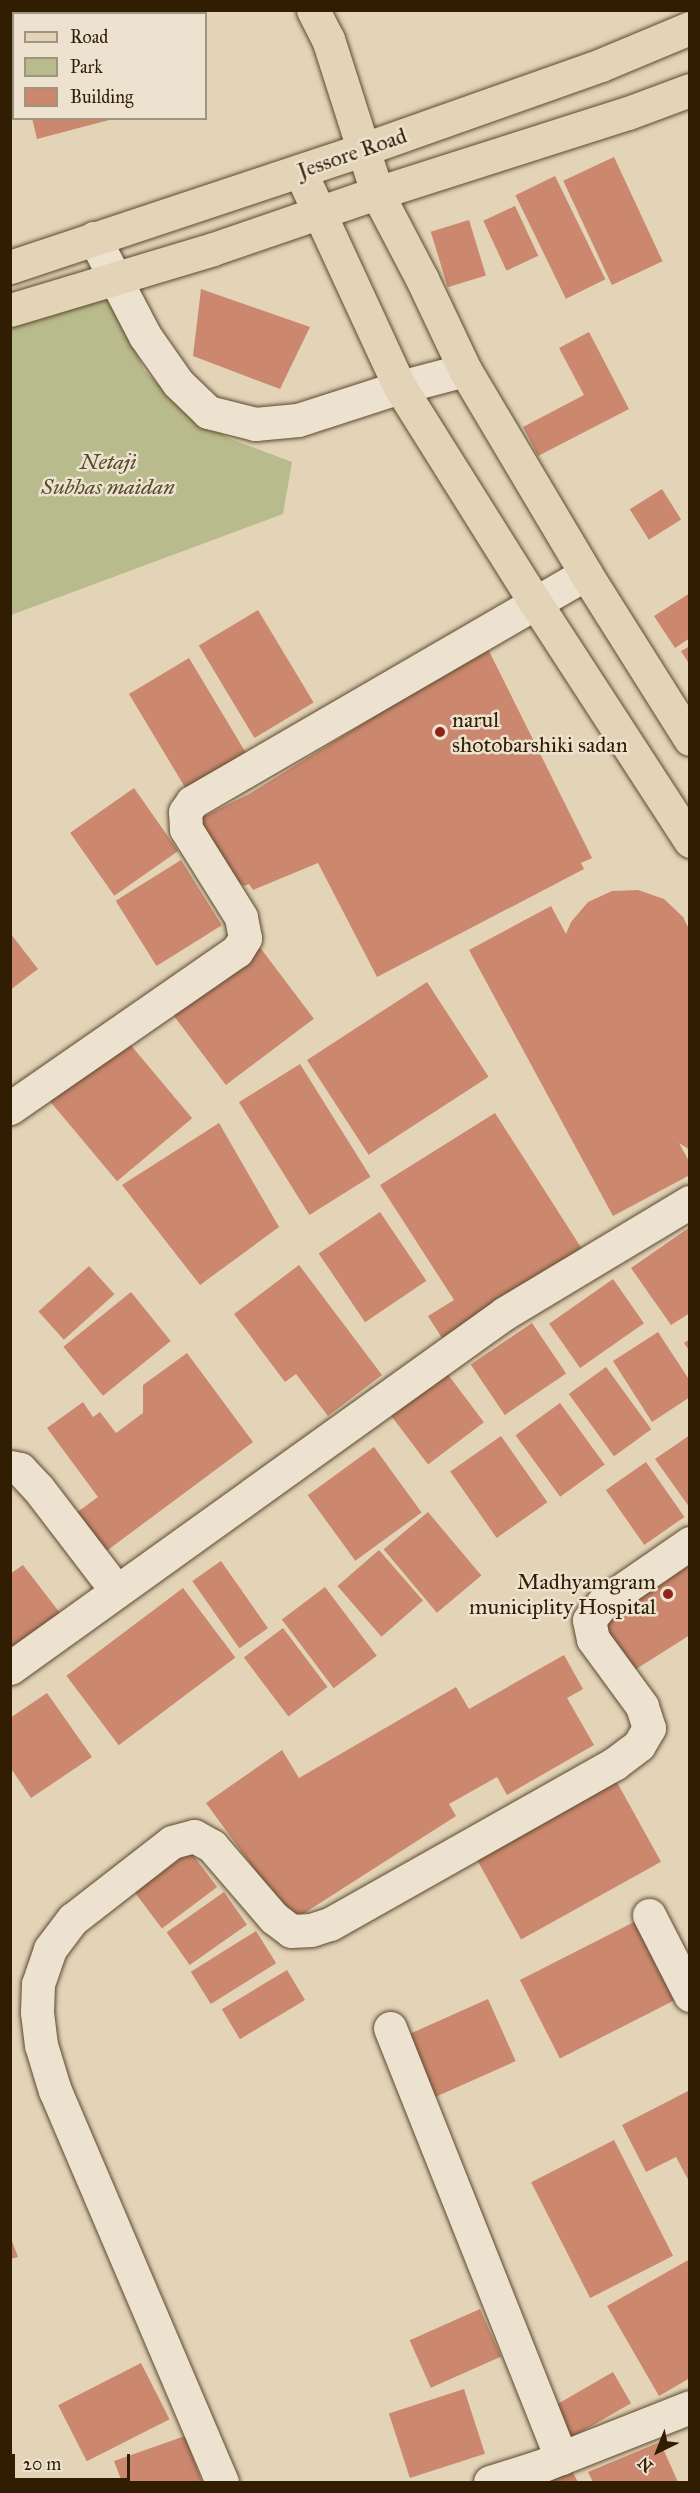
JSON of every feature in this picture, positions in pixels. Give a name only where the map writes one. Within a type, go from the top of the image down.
[{"type":"main road","points":[[313,10],[328,39],[377,193],[422,279],[465,370],[586,574],[690,739]]},
{"type":"main road","name":"Jessore Road","points":[[10,267],[364,149],[601,65],[690,28]]},
{"type":"main road","name":"Jessore Road","points":[[10,310],[213,249],[377,193],[628,113],[690,90]]},
{"type":"main road","points":[[300,171],[400,387],[535,603],[690,841]]},
{"type":"street","points":[[94,238],[152,345],[178,382],[208,412],[255,424],[298,420],[400,387],[465,370]]},
{"type":"street","points":[[10,1108],[237,951],[245,938],[241,917],[186,829],[185,812],[192,802],[586,574]]},
{"type":"street","points":[[10,1668],[505,1313],[690,1202]]},
{"type":"street","points":[[10,1467],[20,1469],[38,1488],[116,1590]]},
{"type":"street","points":[[222,2482],[55,2091],[41,2045],[37,2012],[38,1984],[50,1949],[73,1919],[172,1842],[194,1836],[212,1846],[274,1918],[291,1931],[311,1930],[330,1924],[614,1764],[639,1745],[649,1728],[642,1706],[593,1639],[590,1620],[603,1603],[690,1543]]},
{"type":"street","points":[[649,1915],[690,1995]]},
{"type":"street","points":[[390,2028],[561,2458]]},
{"type":"street","points":[[490,2482],[561,2458],[690,2408]]},
{"type":"green space","name":"Netaji Subhas maidan","points":[[111,295],[144,370],[183,410],[228,438],[292,462],[283,514],[11,615],[11,324]]},
{"type":"building","points":[[10,10],[71,10],[72,12],[12,12],[12,51],[10,52]]},
{"type":"building","points":[[32,120],[109,120],[37,139]]},
{"type":"building","points":[[614,157],[663,261],[612,285],[563,181]]},
{"type":"building","points":[[555,176],[605,279],[566,299],[515,195]]},
{"type":"building","points":[[515,206],[538,256],[507,271],[483,221]]},
{"type":"building","points":[[469,220],[486,275],[448,287],[431,232]]},
{"type":"building","points":[[201,289],[310,327],[280,389],[193,356]]},
{"type":"building","points":[[589,332],[629,409],[538,456],[523,427],[584,395],[559,348]]},
{"type":"building","points":[[662,489],[681,520],[649,540],[630,509]]},
{"type":"building","points":[[690,593],[690,638],[675,648],[654,616]]},
{"type":"building","points":[[258,610],[314,703],[254,738],[199,646]]},
{"type":"building","points":[[690,646],[690,665],[681,651]]},
{"type":"building","name":"narul shotobarshiki sadan","points":[[487,647],[592,858],[581,863],[584,869],[377,977],[318,863],[253,890],[249,884],[244,886],[231,877],[199,819],[249,794]]},
{"type":"building","points":[[189,658],[246,753],[186,789],[129,694]]},
{"type":"building","points":[[134,788],[178,851],[114,896],[70,833]]},
{"type":"building","points":[[181,860],[222,925],[157,966],[116,901]]},
{"type":"building","points":[[638,890],[664,899],[683,917],[690,931],[690,1150],[679,1143],[690,1163],[690,1175],[613,1216],[469,950],[551,906],[566,934],[571,922],[588,902],[612,891]]},
{"type":"building","points":[[10,933],[38,969],[10,990]]},
{"type":"building","points":[[259,946],[314,1019],[226,1085],[171,1012]]},
{"type":"building","points":[[427,982],[489,1077],[369,1155],[307,1060]]},
{"type":"building","points":[[124,1037],[192,1118],[117,1181],[49,1100]]},
{"type":"building","points":[[300,1064],[370,1177],[309,1215],[239,1102]]},
{"type":"building","points":[[495,1113],[582,1249],[442,1338],[428,1316],[454,1300],[380,1185]]},
{"type":"building","points":[[219,1123],[279,1227],[200,1285],[122,1185]]},
{"type":"building","points":[[380,1212],[426,1281],[365,1322],[319,1253]]},
{"type":"building","points":[[690,1227],[690,1313],[671,1325],[631,1268]]},
{"type":"building","points":[[299,1265],[382,1375],[328,1416],[296,1374],[285,1382],[234,1314]]},
{"type":"building","points":[[89,1266],[114,1294],[64,1340],[38,1312]]},
{"type":"building","points":[[613,1279],[644,1323],[580,1368],[549,1324]]},
{"type":"building","points":[[131,1292],[171,1341],[103,1396],[63,1347]]},
{"type":"building","points":[[532,1323],[566,1374],[505,1415],[471,1364]]},
{"type":"building","points":[[658,1332],[690,1381],[690,1397],[652,1422],[613,1361]]},
{"type":"building","points":[[690,1339],[690,1352],[684,1343]]},
{"type":"building","points":[[187,1353],[253,1442],[101,1555],[72,1516],[98,1497],[47,1428],[83,1402],[93,1417],[100,1412],[116,1433],[143,1413],[143,1385]]},
{"type":"building","points":[[606,1367],[651,1429],[614,1456],[569,1394]]},
{"type":"building","points":[[446,1372],[484,1422],[428,1464],[390,1414]]},
{"type":"building","points":[[560,1403],[605,1464],[560,1497],[516,1435]]},
{"type":"building","points":[[690,1435],[690,1508],[655,1459]]},
{"type":"building","points":[[501,1436],[547,1502],[497,1538],[450,1472]]},
{"type":"building","points":[[374,1447],[422,1513],[355,1561],[308,1495]]},
{"type":"building","points":[[646,1462],[684,1517],[644,1545],[606,1490]]},
{"type":"building","points":[[428,1512],[481,1576],[437,1613],[384,1549]]},
{"type":"building","points":[[379,1550],[423,1601],[381,1637],[337,1586]]},
{"type":"building","points":[[221,1561],[268,1628],[239,1648],[192,1581]]},
{"type":"building","points":[[23,1565],[60,1613],[10,1651],[10,1574]]},
{"type":"building","name":"Madhyamgram municiplity Hospital","points":[[690,1565],[690,1635],[633,1671],[602,1622]]},
{"type":"building","points":[[325,1587],[377,1656],[334,1688],[282,1619]]},
{"type":"building","points":[[183,1588],[235,1657],[119,1745],[66,1676]]},
{"type":"building","points":[[283,1628],[328,1687],[288,1717],[244,1657]]},
{"type":"building","points":[[564,1655],[583,1689],[567,1698],[594,1745],[507,1795],[497,1777],[449,1804],[456,1816],[292,1921],[206,1803],[282,1750],[299,1778],[456,1687],[469,1709]]},
{"type":"building","points":[[47,1693],[92,1757],[31,1798],[10,1767],[10,1718]]},
{"type":"building","points":[[614,1777],[661,1862],[521,1939],[474,1855]]},
{"type":"building","points":[[190,1851],[217,1887],[162,1928],[135,1893]]},
{"type":"building","points":[[224,1892],[247,1925],[190,1965],[167,1932]]},
{"type":"building","points":[[634,1922],[674,2000],[560,2059],[520,1980]]},
{"type":"building","points":[[256,1931],[276,1963],[211,2004],[191,1972]]},
{"type":"building","points":[[287,1970],[305,2000],[240,2039],[222,2009]]},
{"type":"building","points":[[488,1999],[516,2061],[428,2100],[400,2038]]},
{"type":"building","points":[[690,2090],[690,2183],[676,2157],[646,2172],[622,2125]]},
{"type":"building","points":[[614,2140],[673,2256],[590,2298],[531,2182]]},
{"type":"building","points":[[10,2236],[18,2257],[10,2259]]},
{"type":"building","points":[[690,2259],[690,2378],[659,2396],[607,2306]]},
{"type":"building","points":[[480,2309],[501,2357],[431,2388],[410,2340]]},
{"type":"building","points":[[141,2363],[170,2419],[87,2461],[58,2405]]},
{"type":"building","points":[[613,2372],[631,2403],[568,2440],[550,2408]]},
{"type":"building","points":[[464,2389],[485,2454],[410,2478],[389,2413]]},
{"type":"building","points":[[185,2436],[202,2482],[122,2482],[114,2461]]},
{"type":"building","points":[[660,2442],[678,2482],[593,2482],[588,2472]]},
{"type":"building","points":[[572,2471],[578,2482],[549,2482]]},
{"type":"place","name":"narul shotobarshiki sadan","points":[[440,732]]},
{"type":"place","name":"Madhyamgram municiplity Hospital","points":[[668,1594]]}]
